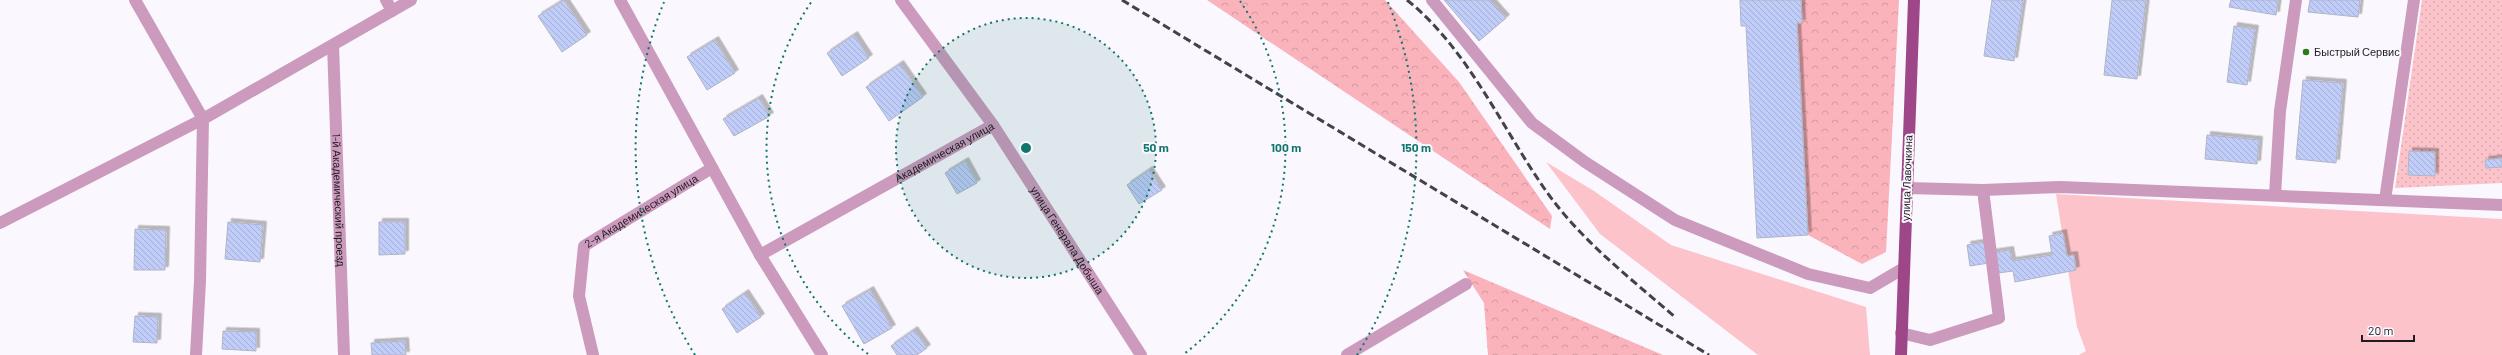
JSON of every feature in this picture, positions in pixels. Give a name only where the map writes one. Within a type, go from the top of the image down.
[{"type":"main road","name":"улица Лавочкина","points":[[1901,355],[1914,0]]},
{"type":"street","points":[[135,0],[203,119],[200,281],[196,355]]},
{"type":"street","points":[[386,0],[392,11]]},
{"type":"street","points":[[0,223],[203,119],[411,0]]},
{"type":"street","points":[[620,0],[760,255],[822,355]]},
{"type":"street","name":"Академическая улица","points":[[760,255],[993,125],[901,0]]},
{"type":"street","points":[[1432,0],[1532,123],[1585,162],[1675,220],[1808,274],[1870,288],[1904,268]]},
{"type":"street","points":[[2275,195],[2280,111],[2296,0]]},
{"type":"street","points":[[2385,200],[2414,0]]},
{"type":"street","name":"1-й Академический проезд","points":[[333,45],[344,355]]},
{"type":"street","name":"улица Генерала Добыша","points":[[993,125],[1142,355]]},
{"type":"street","name":"2-я Академическая улица","points":[[593,355],[579,296],[584,246],[712,168]]},
{"type":"street","points":[[1907,188],[1983,190],[2060,186],[2502,205]]},
{"type":"street","points":[[1901,333],[1930,340],[1999,318],[1983,190]]},
{"type":"street","points":[[1347,355],[1466,284]]},
{"type":"shaded area","points":[[2422,0],[2502,0],[2502,183],[2395,188]]},
{"type":"shaded area","points":[[1546,162],[1594,191],[1671,245],[1866,307],[1870,355],[1758,355],[1600,234]]},
{"type":"shaded area","points":[[2056,194],[2502,219],[2502,355],[2079,355],[2086,351],[2077,327]]},
{"type":"green space","points":[[1207,0],[1385,0],[1459,82],[1552,216],[1550,229]]},
{"type":"green space","points":[[1801,0],[1899,0],[1886,252],[1862,264],[1808,235],[1797,23],[1802,23]]},
{"type":"green space","points":[[1463,270],[1663,355],[1488,355],[1484,303]]},
{"type":"building","points":[[564,0],[587,35],[562,52],[538,16]]},
{"type":"building","points":[[1444,0],[1490,0],[1506,18],[1479,41]]},
{"type":"building","points":[[1740,0],[1801,0],[1802,23],[1797,23],[1808,235],[1757,238],[1746,26],[1741,26]]},
{"type":"building","points":[[1992,0],[2023,0],[2014,61],[1984,56]]},
{"type":"building","points":[[2112,0],[2146,0],[2137,79],[2104,75]]},
{"type":"building","points":[[2231,0],[2278,0],[2276,15],[2229,7]]},
{"type":"building","points":[[2310,0],[2360,0],[2358,17],[2308,12]]},
{"type":"building","points":[[2234,26],[2255,29],[2247,85],[2227,82]]},
{"type":"building","points":[[854,35],[869,58],[842,76],[827,53]]},
{"type":"building","points":[[715,40],[735,73],[707,90],[687,57]]},
{"type":"building","points":[[900,64],[923,97],[889,121],[866,87]]},
{"type":"building","points":[[2303,80],[2343,83],[2336,163],[2296,159]]},
{"type":"building","points":[[759,98],[770,116],[734,136],[723,119]]},
{"type":"building","points":[[2207,135],[2259,140],[2257,164],[2205,159]]},
{"type":"building","points":[[2409,151],[2435,152],[2435,176],[2408,175]]},
{"type":"building","points":[[2502,158],[2502,167],[2486,168],[2485,160]]},
{"type":"building","points":[[965,161],[977,183],[957,194],[945,173]]},
{"type":"building","points":[[1149,170],[1162,190],[1139,204],[1127,185]]},
{"type":"building","points":[[228,222],[263,225],[260,262],[225,259]]},
{"type":"building","points":[[379,222],[405,222],[405,254],[379,255]]},
{"type":"building","points":[[135,229],[166,230],[165,270],[134,270]]},
{"type":"building","points":[[2063,233],[2067,256],[2074,255],[2076,270],[2015,282],[2013,271],[1991,274],[1989,263],[1970,266],[1967,245],[1987,242],[1989,253],[2010,250],[2012,261],[2052,255],[2049,236]]},
{"type":"building","points":[[870,290],[892,328],[864,344],[842,306]]},
{"type":"building","points":[[745,293],[761,317],[737,333],[722,309]]},
{"type":"building","points":[[135,316],[158,317],[157,343],[133,342]]},
{"type":"building","points":[[914,330],[927,348],[917,355],[897,355],[891,346]]},
{"type":"building","points":[[223,331],[256,332],[256,351],[222,349]]},
{"type":"building","points":[[405,341],[406,355],[372,355],[371,343]]},
{"type":"railway","points":[[1122,0],[1709,355]]},
{"type":"railway","points":[[1407,0],[1428,19],[1448,41],[1465,64],[1528,164],[1558,207],[1605,257],[1675,317]]},
{"type":"place","name":"Быстрый Сервис","points":[[2306,52]]}]
